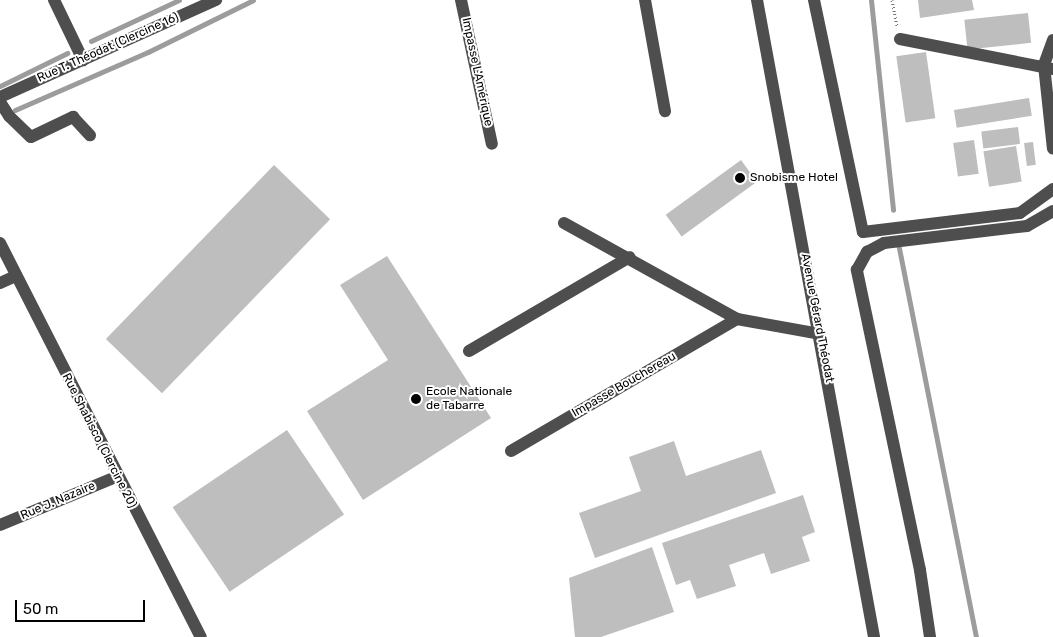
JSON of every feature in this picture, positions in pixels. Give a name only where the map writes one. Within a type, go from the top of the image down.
[{"type":"street","points":[[54,0],[83,60]]},
{"type":"street","name":"Rue T. Théodat (Clercine 16)","points":[[0,97],[216,0]]},
{"type":"street","name":"Impasse L'Amérique","points":[[461,0],[492,144]]},
{"type":"street","points":[[645,0],[665,111]]},
{"type":"street","name":"Avenue Gérard Théodat","points":[[757,0],[820,334],[874,637]]},
{"type":"street","points":[[814,0],[862,232],[1020,212],[1053,189]]},
{"type":"street","points":[[900,39],[1048,67]]},
{"type":"street","points":[[1053,40],[1048,67],[1053,149]]},
{"type":"street","points":[[0,102],[9,116],[31,137],[73,117],[90,135]]},
{"type":"street","points":[[930,637],[920,570],[857,270],[867,252],[884,243],[1027,226],[1053,211]]},
{"type":"street","points":[[564,223],[630,257],[737,319],[820,334]]},
{"type":"street","name":"Rue Shabisco (Clercine 20)","points":[[0,243],[116,477],[201,637]]},
{"type":"street","points":[[469,352],[630,257]]},
{"type":"street","points":[[0,283],[16,276]]},
{"type":"street","name":"Impasse Bouchereau","points":[[511,451],[737,319]]},
{"type":"street","name":"Rue J. Nazaire","points":[[0,525],[116,477]]},
{"type":"path","points":[[892,0],[900,39]]},
{"type":"building","points":[[918,0],[972,0],[974,10],[920,18]]},
{"type":"building","points":[[1028,13],[1031,43],[967,50],[964,20]]},
{"type":"building","points":[[926,52],[935,118],[906,123],[896,56]]},
{"type":"building","points":[[1029,98],[1032,116],[957,128],[954,110]]},
{"type":"building","points":[[1018,127],[1020,144],[983,148],[981,132]]},
{"type":"building","points":[[974,140],[979,174],[958,177],[953,143]]},
{"type":"building","points":[[1033,142],[1036,165],[1027,166],[1024,143]]},
{"type":"building","points":[[1016,146],[1022,182],[989,187],[983,151]]},
{"type":"building","points":[[741,160],[757,182],[682,237],[666,215]]},
{"type":"building","points":[[274,165],[330,219],[162,393],[106,339]]},
{"type":"building","points":[[387,256],[491,418],[363,500],[307,411],[388,360],[340,285]]},
{"type":"building","points":[[287,430],[344,515],[230,592],[173,507]]},
{"type":"building","points":[[674,441],[686,476],[761,450],[776,493],[595,558],[579,513],[641,491],[629,457]]},
{"type":"building","points":[[803,495],[815,532],[802,537],[810,561],[771,574],[764,553],[729,565],[736,586],[697,599],[690,580],[676,585],[662,543]]},
{"type":"building","points":[[652,547],[674,612],[601,637],[575,637],[569,578]]},
{"type":"waterway","points":[[91,41],[179,0]]},
{"type":"waterway","points":[[15,110],[148,52],[253,0]]},
{"type":"waterway","points":[[871,0],[893,210]]},
{"type":"waterway","points":[[0,86],[67,53]]},
{"type":"waterway","points":[[898,243],[976,637]]},
{"type":"place","name":"Snobisme Hotel","points":[[740,178]]},
{"type":"place","name":"Ecole Nationale de Tabarre","points":[[416,399]]}]
